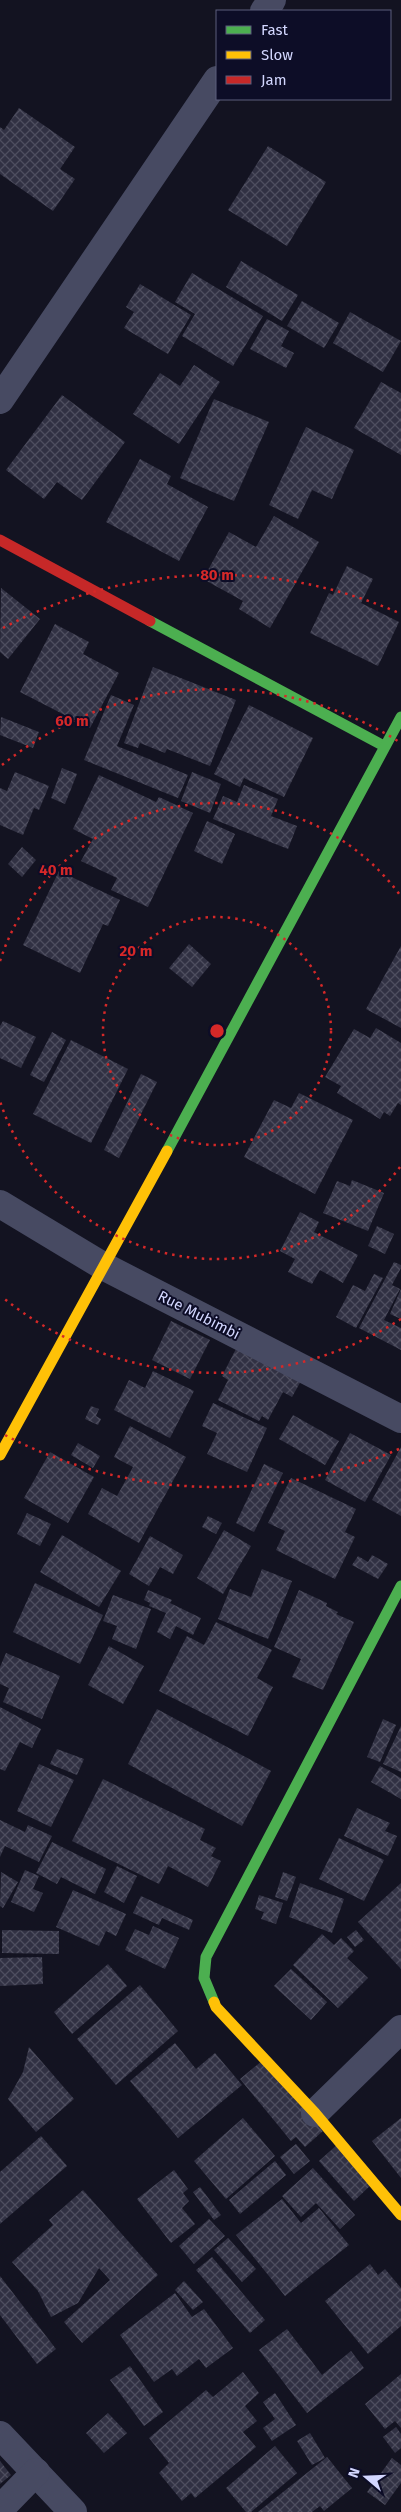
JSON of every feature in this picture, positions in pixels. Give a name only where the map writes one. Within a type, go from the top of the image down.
[{"type":"street","points":[[0,400],[216,81]]},
{"type":"street","points":[[0,540],[384,746]]},
{"type":"street","points":[[0,1455],[248,1003],[401,717]]},
{"type":"street","name":"Rue Mubimbi","points":[[0,1204],[104,1266],[401,1419]]},
{"type":"street","points":[[401,1586],[206,1957],[204,1978],[216,2006],[315,2113],[401,2215]]},
{"type":"street","points":[[315,2113],[401,2029]]},
{"type":"street","points":[[0,2436],[73,2512]]},
{"type":"street","points":[[0,2509],[36,2472]]},
{"type":"building","points":[[19,108],[75,147],[60,169],[75,179],[53,211],[0,174],[0,127],[4,130]]},
{"type":"building","points":[[268,146],[326,182],[287,246],[228,210]]},
{"type":"building","points":[[241,261],[298,295],[282,321],[226,287]]},
{"type":"building","points":[[192,273],[263,316],[233,366],[182,336],[195,314],[175,302]]},
{"type":"building","points":[[140,284],[191,315],[168,354],[124,328],[134,312],[126,307]]},
{"type":"building","points":[[302,301],[339,323],[324,348],[287,326]]},
{"type":"building","points":[[350,312],[401,341],[383,372],[333,343]]},
{"type":"building","points":[[267,319],[289,331],[281,346],[294,353],[286,368],[250,349]]},
{"type":"building","points":[[194,365],[220,382],[179,444],[133,414],[160,373],[180,386]]},
{"type":"building","points":[[381,382],[401,393],[401,455],[354,428]]},
{"type":"building","points":[[62,395],[125,442],[82,500],[57,482],[44,499],[6,470]]},
{"type":"building","points":[[214,399],[269,422],[234,501],[180,478]]},
{"type":"building","points":[[306,427],[354,450],[332,499],[312,490],[298,519],[269,505]]},
{"type":"building","points":[[140,459],[171,476],[167,484],[208,507],[179,561],[106,522]]},
{"type":"building","points":[[274,516],[319,542],[270,628],[239,609],[243,601],[203,579],[229,532],[256,547]]},
{"type":"building","points":[[347,566],[373,579],[361,603],[399,622],[378,666],[310,633],[329,593],[333,595]]},
{"type":"building","points":[[1,588],[40,619],[8,659],[0,652]]},
{"type":"building","points":[[55,624],[89,642],[83,654],[119,673],[90,728],[20,692]]},
{"type":"building","points":[[153,667],[236,700],[210,766],[167,749],[165,753],[140,743],[138,748],[124,743]]},
{"type":"building","points":[[111,695],[134,705],[117,746],[188,775],[178,798],[84,760]]},
{"type":"building","points":[[249,705],[313,738],[284,797],[244,778],[240,787],[214,774]]},
{"type":"building","points":[[1,717],[39,732],[33,748],[0,735]]},
{"type":"building","points":[[62,768],[77,774],[65,804],[51,798]]},
{"type":"building","points":[[15,772],[49,786],[39,810],[34,808],[23,835],[0,825],[0,788],[7,791]]},
{"type":"building","points":[[192,772],[221,784],[210,813],[181,801]]},
{"type":"building","points":[[99,775],[156,802],[159,797],[193,813],[148,907],[111,890],[117,878],[81,861],[93,839],[73,829]]},
{"type":"building","points":[[244,785],[278,799],[271,816],[297,826],[288,849],[213,819],[223,796],[237,802]]},
{"type":"building","points":[[207,821],[235,834],[222,864],[194,851]]},
{"type":"building","points":[[22,847],[36,860],[22,877],[8,864]]},
{"type":"building","points":[[59,871],[120,900],[108,926],[103,924],[80,973],[23,945]]},
{"type":"building","points":[[189,944],[211,964],[192,987],[169,968]]},
{"type":"building","points":[[401,946],[401,1028],[366,1009]]},
{"type":"building","points":[[3,1021],[36,1037],[21,1068],[0,1058],[0,1026]]},
{"type":"building","points":[[376,1028],[401,1043],[401,1105],[398,1103],[390,1116],[384,1112],[380,1119],[337,1093],[341,1086],[325,1077],[354,1029],[370,1038]]},
{"type":"building","points":[[52,1032],[66,1040],[44,1082],[30,1075]]},
{"type":"building","points":[[71,1040],[128,1069],[91,1143],[33,1114]]},
{"type":"building","points":[[141,1074],[157,1082],[119,1158],[104,1150]]},
{"type":"building","points":[[299,1093],[353,1120],[315,1194],[244,1157],[274,1100],[291,1108]]},
{"type":"building","points":[[352,1180],[384,1193],[368,1231],[323,1213],[337,1181],[350,1186]]},
{"type":"building","points":[[300,1212],[319,1222],[314,1232],[358,1255],[343,1283],[320,1270],[312,1284],[288,1272],[295,1259],[280,1251]]},
{"type":"building","points":[[377,1226],[394,1234],[385,1254],[368,1246]]},
{"type":"building","points":[[394,1262],[401,1265],[401,1268],[392,1285],[400,1289],[384,1320],[401,1328],[401,1350],[359,1328]]},
{"type":"building","points":[[374,1274],[383,1278],[356,1328],[336,1317],[353,1285],[365,1291]]},
{"type":"building","points":[[401,1289],[401,1319],[390,1314]]},
{"type":"building","points":[[171,1321],[210,1340],[190,1379],[152,1360]]},
{"type":"building","points":[[237,1347],[301,1381],[292,1397],[283,1392],[268,1420],[262,1416],[259,1421],[218,1400],[228,1380],[222,1376]]},
{"type":"building","points":[[153,1371],[194,1391],[170,1438],[114,1410],[129,1380],[145,1388]]},
{"type":"building","points":[[213,1403],[267,1428],[247,1472],[207,1454],[217,1433],[202,1426]]},
{"type":"building","points":[[91,1406],[99,1409],[96,1416],[101,1419],[98,1425],[85,1419]]},
{"type":"building","points":[[293,1415],[339,1441],[325,1465],[279,1439]]},
{"type":"building","points":[[130,1426],[186,1457],[139,1543],[88,1514],[102,1488],[117,1496],[133,1467],[114,1457]]},
{"type":"building","points":[[350,1433],[391,1455],[365,1502],[325,1480]]},
{"type":"building","points":[[78,1443],[100,1456],[93,1468],[71,1455]]},
{"type":"building","points":[[401,1447],[401,1516],[372,1500]]},
{"type":"building","points":[[50,1452],[94,1477],[68,1523],[24,1498]]},
{"type":"building","points":[[264,1464],[283,1473],[254,1532],[236,1523]]},
{"type":"building","points":[[291,1478],[356,1509],[345,1532],[355,1537],[335,1579],[276,1550],[285,1531],[268,1523]]},
{"type":"building","points":[[27,1513],[51,1524],[40,1546],[17,1534]]},
{"type":"building","points":[[208,1516],[222,1523],[216,1534],[202,1527]]},
{"type":"building","points":[[224,1530],[251,1546],[223,1594],[197,1578]]},
{"type":"building","points":[[62,1535],[121,1571],[99,1607],[40,1572]]},
{"type":"building","points":[[150,1536],[183,1555],[173,1574],[160,1567],[149,1586],[129,1574]]},
{"type":"building","points":[[372,1555],[388,1564],[378,1579],[352,1565],[358,1556],[368,1562]]},
{"type":"building","points":[[262,1569],[292,1581],[268,1639],[218,1619],[230,1589],[251,1597]]},
{"type":"building","points":[[35,1583],[103,1615],[80,1664],[13,1632]]},
{"type":"building","points":[[148,1590],[172,1600],[170,1603],[201,1618],[193,1635],[176,1626],[170,1639],[157,1632],[166,1613],[149,1606],[150,1603],[144,1600]]},
{"type":"building","points":[[299,1590],[327,1603],[326,1606],[338,1612],[336,1614],[354,1622],[323,1690],[292,1677],[301,1659],[274,1647]]},
{"type":"building","points":[[113,1595],[151,1609],[136,1649],[112,1639],[117,1626],[103,1621]]},
{"type":"building","points":[[216,1622],[272,1650],[257,1678],[273,1687],[248,1736],[159,1691],[187,1636],[204,1645]]},
{"type":"building","points":[[109,1646],[144,1666],[123,1704],[88,1685]]},
{"type":"building","points":[[6,1653],[60,1676],[42,1719],[3,1702],[9,1688],[0,1684],[0,1667]]},
{"type":"building","points":[[0,1707],[41,1729],[32,1748],[20,1742],[5,1771],[0,1769]]},
{"type":"building","points":[[157,1709],[271,1771],[242,1826],[128,1764]]},
{"type":"building","points":[[383,1719],[396,1725],[380,1762],[367,1757]]},
{"type":"building","points":[[401,1726],[401,1772],[383,1764]]},
{"type":"building","points":[[57,1749],[84,1759],[77,1775],[50,1764]]},
{"type":"building","points":[[39,1764],[74,1780],[51,1827],[17,1811]]},
{"type":"building","points":[[380,1766],[401,1778],[401,1799],[371,1782]]},
{"type":"building","points":[[103,1779],[205,1829],[200,1840],[216,1848],[211,1856],[221,1861],[208,1887],[168,1866],[159,1884],[72,1841]]},
{"type":"building","points":[[357,1808],[390,1823],[385,1831],[397,1836],[388,1856],[344,1836]]},
{"type":"building","points":[[0,1820],[25,1832],[28,1825],[52,1836],[39,1862],[5,1846],[0,1857]]},
{"type":"building","points":[[339,1838],[384,1860],[364,1901],[319,1879]]},
{"type":"building","points":[[52,1842],[106,1869],[95,1894],[61,1877],[57,1884],[36,1873]]},
{"type":"building","points":[[117,1866],[137,1876],[124,1903],[104,1892]]},
{"type":"building","points":[[25,1870],[39,1876],[33,1889],[43,1893],[34,1912],[11,1902]]},
{"type":"building","points":[[1,1872],[18,1882],[3,1908],[0,1906]]},
{"type":"building","points":[[283,1872],[296,1877],[287,1901],[275,1897]]},
{"type":"building","points":[[300,1883],[344,1899],[332,1933],[289,1917]]},
{"type":"building","points":[[401,1883],[401,1969],[358,1922]]},
{"type":"building","points":[[73,1890],[126,1914],[116,1936],[106,1931],[99,1946],[56,1927]]},
{"type":"building","points":[[259,1895],[283,1903],[276,1924],[261,1919],[264,1912],[255,1909]]},
{"type":"building","points":[[141,1896],[193,1920],[189,1930],[162,1918],[159,1925],[133,1913]]},
{"type":"building","points":[[153,1926],[179,1938],[165,1969],[125,1950],[135,1929],[149,1935]]},
{"type":"building","points":[[2,1930],[59,1931],[59,1954],[2,1953]]},
{"type":"building","points":[[356,1930],[364,1940],[355,1947],[347,1937]]},
{"type":"building","points":[[322,1934],[334,1945],[341,1938],[354,1951],[347,1958],[368,1978],[338,2008],[293,1965]]},
{"type":"building","points":[[42,1957],[43,1984],[0,1986],[0,1958]]},
{"type":"building","points":[[108,1964],[127,1986],[72,2034],[54,2012]]},
{"type":"building","points":[[291,1969],[327,2002],[311,2020],[274,1986]]},
{"type":"building","points":[[140,1985],[178,2031],[116,2085],[77,2039]]},
{"type":"building","points":[[175,2043],[196,2069],[215,2053],[242,2085],[178,2138],[130,2081]]},
{"type":"building","points":[[29,2047],[74,2099],[36,2132],[8,2099],[23,2072]]},
{"type":"building","points":[[263,2060],[323,2131],[305,2147],[296,2137],[291,2141],[240,2079]]},
{"type":"building","points":[[243,2118],[275,2156],[226,2199],[194,2161]]},
{"type":"building","points":[[401,2118],[401,2178],[372,2141]]},
{"type":"building","points":[[41,2136],[67,2166],[0,2224],[0,2172]]},
{"type":"building","points":[[296,2144],[310,2161],[294,2174],[280,2157]]},
{"type":"building","points":[[338,2144],[372,2184],[354,2201],[319,2161]]},
{"type":"building","points":[[275,2161],[286,2175],[240,2214],[229,2200]]},
{"type":"building","points":[[313,2168],[355,2215],[340,2229],[316,2203],[301,2217],[282,2196]]},
{"type":"building","points":[[174,2170],[188,2189],[183,2193],[189,2201],[182,2208],[195,2224],[171,2243],[137,2199]]},
{"type":"building","points":[[200,2187],[221,2215],[214,2220],[193,2192]]},
{"type":"building","points":[[83,2190],[158,2275],[82,2343],[64,2322],[110,2280],[99,2268],[78,2303],[51,2317],[38,2291],[12,2262],[53,2225],[49,2220]]},
{"type":"building","points":[[282,2199],[301,2223],[319,2208],[349,2245],[285,2296],[236,2235]]},
{"type":"building","points":[[209,2219],[225,2236],[194,2264],[179,2246]]},
{"type":"building","points":[[228,2238],[256,2269],[242,2282],[214,2250]]},
{"type":"building","points":[[212,2257],[265,2320],[250,2333],[196,2270]]},
{"type":"building","points":[[370,2264],[378,2275],[385,2269],[401,2288],[401,2326],[368,2354],[325,2301]]},
{"type":"building","points":[[0,2276],[56,2349],[37,2364],[0,2315]]},
{"type":"building","points":[[184,2281],[203,2302],[193,2310],[175,2290]]},
{"type":"building","points":[[175,2293],[192,2317],[204,2309],[233,2348],[206,2368],[199,2359],[177,2376],[172,2369],[154,2382],[120,2335]]},
{"type":"building","points":[[287,2329],[322,2375],[351,2351],[364,2368],[307,2413],[259,2350]]},
{"type":"building","points":[[130,2366],[163,2412],[144,2426],[110,2380]]},
{"type":"building","points":[[243,2372],[259,2393],[245,2406],[257,2421],[243,2432],[256,2447],[195,2498],[191,2493],[182,2501],[159,2473],[169,2463],[149,2438],[206,2390],[213,2397]]},
{"type":"building","points":[[401,2374],[401,2428],[395,2421],[385,2429],[365,2404]]},
{"type":"building","points":[[275,2393],[296,2425],[272,2441],[263,2428],[275,2419],[263,2402]]},
{"type":"building","points":[[108,2413],[127,2433],[104,2453],[86,2433]]},
{"type":"building","points":[[396,2427],[401,2434],[401,2448],[395,2453],[383,2437]]},
{"type":"building","points":[[310,2433],[325,2458],[312,2465],[297,2441]]},
{"type":"building","points":[[275,2446],[297,2473],[251,2512],[246,2512],[226,2488]]},
{"type":"building","points":[[327,2457],[352,2488],[324,2511],[320,2506],[312,2512],[258,2512]]},
{"type":"building","points":[[392,2458],[401,2465],[401,2483],[385,2505],[367,2492]]},
{"type":"building","points":[[0,2461],[11,2475],[0,2484]]},
{"type":"traffic: fast","points":[[150,621],[384,746]]},
{"type":"traffic: fast","points":[[167,1151],[401,717]]},
{"type":"traffic: fast","points":[[214,2002],[204,1978],[206,1957],[401,1586]]},
{"type":"traffic: slow","points":[[0,1455],[167,1151]]},
{"type":"traffic: slow","points":[[214,2002],[216,2007],[315,2113],[401,2215]]},
{"type":"traffic: jam","points":[[0,540],[150,621]]}]
